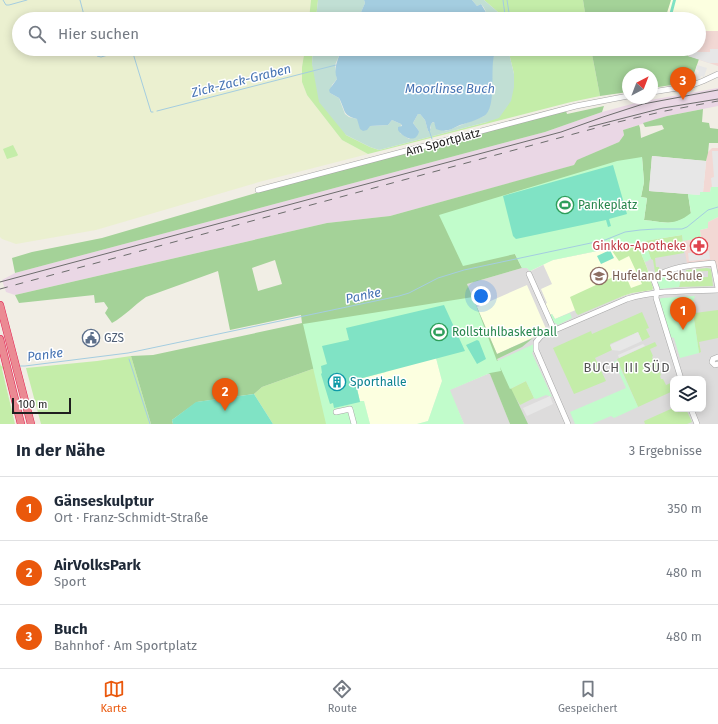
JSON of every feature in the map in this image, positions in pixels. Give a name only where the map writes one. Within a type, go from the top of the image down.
[{"type":"highway","points":[[0,305],[17,365],[31,424]]},
{"type":"highway","points":[[0,339],[21,424]]},
{"type":"street","points":[[658,91],[690,86],[716,75]]},
{"type":"street","name":"Am Sportplatz","points":[[258,190],[576,106],[622,97]]},
{"type":"street","points":[[568,424],[536,350],[536,342],[539,338],[554,330],[627,299],[656,293],[718,289],[713,263],[674,268],[653,278],[657,289],[656,293],[656,298],[680,376]]},
{"type":"street","points":[[529,274],[554,330]]},
{"type":"street","points":[[718,357],[714,358],[712,362],[715,365],[718,364]]},
{"type":"street","points":[[336,412],[350,409],[354,424]]},
{"type":"street","points":[[692,412],[697,424]]},
{"type":"shaded area","points":[[0,0],[311,0],[310,12],[12,12],[12,56],[304,56],[302,82],[307,95],[342,140],[368,154],[259,182],[96,230],[16,244],[0,237]]},
{"type":"shaded area","points":[[318,0],[364,0],[365,3],[361,12],[317,12]]},
{"type":"shaded area","points":[[472,0],[484,0],[498,12],[486,12],[481,4],[477,6]]},
{"type":"shaded area","points":[[671,0],[718,0],[718,31],[706,31],[706,12],[667,12]]},
{"type":"shaded area","points":[[706,31],[718,31],[718,66],[688,56],[706,56]]},
{"type":"shaded area","points":[[710,49],[718,49],[718,63],[709,63],[688,56],[706,56],[706,52],[710,52]]},
{"type":"shaded area","points":[[313,56],[339,56],[335,65],[337,79],[332,85],[330,93],[339,98],[345,114],[370,126],[388,125],[392,120],[401,124],[400,133],[409,139],[419,131],[413,123],[418,114],[420,114],[425,120],[428,131],[431,128],[430,124],[434,122],[437,129],[446,131],[484,116],[492,93],[492,61],[494,56],[510,56],[514,74],[514,87],[511,101],[499,118],[379,150],[346,135],[319,102],[312,64]]},
{"type":"shaded area","points":[[697,65],[707,68],[704,77],[701,76],[700,79],[696,80],[699,71],[696,69]]},
{"type":"shaded area","points":[[718,88],[718,106],[667,116],[623,130],[624,135],[619,142],[578,160],[574,165],[390,216],[327,223],[15,295],[6,292],[2,280],[15,273],[545,132],[602,112],[632,104],[658,104],[658,99]]},
{"type":"shaded area","points":[[712,148],[718,148],[718,187],[711,187],[710,192],[703,192],[707,153]]},
{"type":"shaded area","points":[[712,151],[718,151],[718,187],[712,187],[711,178],[714,177]]},
{"type":"shaded area","points":[[652,156],[706,161],[703,192],[700,192],[700,195],[649,191]]},
{"type":"shaded area","points":[[718,217],[718,276],[716,266],[688,269],[683,241],[701,238],[700,230],[708,228],[708,222]]},
{"type":"shaded area","points":[[682,235],[715,267],[718,286],[718,424],[523,424],[467,284],[522,268],[527,268],[531,271],[553,260],[644,241]]},
{"type":"shaded area","name":"Hufeland-Schule","points":[[637,243],[647,268],[653,288],[652,290],[632,293],[614,299],[612,294],[555,319],[552,314],[550,315],[541,289],[552,284],[543,264],[553,260]]},
{"type":"shaded area","points":[[709,251],[710,259],[689,261],[688,253]]},
{"type":"shaded area","points":[[527,285],[547,331],[497,354],[477,307]]},
{"type":"shaded area","points":[[638,332],[642,341],[620,351],[612,350],[610,345]]},
{"type":"shaded area","points":[[643,344],[645,346],[619,358],[618,355]]},
{"type":"shaded area","points":[[436,358],[442,381],[428,421],[417,424],[370,424],[364,401],[360,402],[355,380],[386,372],[386,370]]},
{"type":"shaded area","points":[[490,373],[510,424],[464,424],[449,390]]},
{"type":"shaded area","points":[[550,396],[553,404],[527,416],[523,408]]},
{"type":"green space","points":[[311,0],[318,0],[317,12],[310,12]]},
{"type":"green space","points":[[484,0],[583,0],[585,12],[498,12]]},
{"type":"green space","points":[[583,0],[671,0],[667,12],[585,12]]},
{"type":"green space","points":[[673,0],[676,0],[673,12],[670,12]]},
{"type":"green space","points":[[304,56],[313,56],[312,64],[346,135],[379,150],[487,122],[514,74],[510,56],[592,56],[600,96],[571,102],[368,154],[342,140],[307,95],[302,82]]},
{"type":"green space","points":[[592,56],[688,56],[699,59],[691,82],[658,87],[658,68],[622,68],[622,93],[600,96]]},
{"type":"green space","points":[[604,106],[602,112],[545,132],[15,273],[12,258],[32,252],[102,238],[266,190],[566,111],[567,114]]},
{"type":"green space","points":[[703,109],[702,122],[709,123],[710,128],[718,129],[718,143],[709,143],[706,161],[652,156],[649,191],[688,194],[691,214],[679,221],[669,223],[644,220],[647,198],[641,197],[644,182],[642,157],[515,254],[522,268],[467,284],[497,354],[533,338],[522,347],[497,359],[528,424],[510,424],[490,374],[487,373],[484,348],[318,367],[262,387],[254,394],[197,402],[172,420],[173,424],[151,424],[131,356],[153,355],[302,323],[301,315],[230,330],[218,271],[146,297],[112,323],[105,313],[108,308],[104,302],[95,303],[94,295],[19,303],[15,295],[327,223],[390,216],[574,165],[577,160],[619,142],[624,135],[623,130],[639,125],[641,138],[664,129],[662,125],[645,127],[643,123],[667,116]],"holes":[[[275,260],[282,284],[258,291],[252,268]]]},
{"type":"green space","points":[[13,145],[18,155],[7,159],[3,149]]},
{"type":"green space","points":[[642,157],[644,182],[641,197],[647,198],[644,220],[674,222],[679,220],[691,213],[688,194],[700,195],[700,192],[710,192],[711,187],[718,187],[718,217],[708,222],[708,228],[700,230],[701,238],[683,241],[682,235],[645,241],[651,259],[645,262],[636,243],[553,260],[530,271],[527,268],[522,268],[515,254],[463,266],[439,215],[617,161]]},
{"type":"green space","name":"Pankeplatz","points":[[613,165],[627,214],[609,219],[611,226],[608,227],[606,220],[516,239],[513,236],[503,196]]},
{"type":"green space","points":[[682,235],[684,253],[655,258],[656,267],[659,267],[660,271],[656,273],[653,260],[651,259],[644,241]]},
{"type":"green space","points":[[637,243],[647,268],[653,288],[652,290],[623,296],[578,315],[570,297],[624,272],[631,288],[642,284],[629,256],[619,261],[610,248]]},
{"type":"green space","points":[[610,250],[614,258],[601,264],[597,256]]},
{"type":"green space","points":[[711,269],[713,286],[679,287],[681,279],[683,279],[682,275],[688,275],[688,278],[708,277],[708,271],[686,272],[686,270]]},
{"type":"green space","points":[[671,271],[672,280],[681,279],[679,287],[658,289],[656,280],[658,277]]},
{"type":"green space","points":[[695,296],[692,306],[699,353],[680,358],[674,338],[670,337],[659,299]]},
{"type":"green space","points":[[473,297],[497,361],[534,344],[535,350],[532,353],[552,397],[546,395],[536,399],[534,398],[526,381],[510,389],[500,367],[501,371],[490,373],[450,390],[464,424],[417,424],[428,421],[442,381],[436,358],[386,370],[386,372],[355,380],[360,401],[364,401],[370,424],[326,424],[303,324]]},
{"type":"green space","points":[[693,303],[695,313],[718,310],[718,338],[699,342],[701,352],[699,353],[692,306]]},
{"type":"green space","points":[[444,305],[465,351],[355,380],[360,402],[334,408],[333,403],[330,404],[321,374],[321,366],[327,364],[322,346],[349,340],[346,328]]},
{"type":"green space","points":[[642,312],[649,328],[646,329],[650,337],[642,341],[638,332],[610,344],[612,350],[595,358],[606,381],[574,394],[553,348],[591,331],[592,334]]},
{"type":"green space","points":[[570,313],[572,318],[558,325],[553,323],[550,315],[552,314],[555,319]]},
{"type":"green space","points":[[477,340],[479,341],[486,359],[477,364],[466,345]]},
{"type":"green space","points":[[655,342],[657,346],[650,349],[653,356],[652,357],[653,360],[655,359],[661,379],[663,379],[666,385],[670,383],[670,392],[638,407],[617,359]]},
{"type":"green space","points":[[131,356],[151,424],[41,424],[26,368]]},
{"type":"green space","points":[[617,360],[638,407],[614,418],[611,416],[592,424],[575,424],[570,412],[626,388],[614,362]]},
{"type":"green space","points":[[0,363],[1,366],[4,367],[2,369],[15,424],[0,424]]},
{"type":"green space","points":[[318,367],[350,424],[273,424],[254,394],[262,387]]},
{"type":"green space","points":[[526,381],[534,398],[520,405],[510,389]]},
{"type":"green space","points":[[254,394],[273,424],[173,424],[172,420],[196,402]]},
{"type":"green space","points":[[670,409],[670,412],[687,412],[692,422],[687,424],[645,424],[644,421]]},
{"type":"water","points":[[364,0],[472,0],[477,6],[481,4],[486,12],[361,12],[365,3]]},
{"type":"water","name":"Moorlinse Buch","points":[[339,56],[494,56],[492,97],[488,112],[484,116],[445,131],[436,129],[434,122],[431,124],[430,131],[428,131],[425,120],[420,114],[418,114],[413,123],[419,131],[418,135],[413,139],[400,133],[398,127],[402,126],[401,124],[392,120],[388,125],[370,126],[367,130],[363,131],[360,129],[357,119],[349,116],[345,112],[339,98],[330,93],[329,90],[337,79],[336,67]]},
{"type":"waterway","name":"Zick-Zack-Graben","points":[[3,0],[6,5],[27,0]]},
{"type":"waterway","name":"Zick-Zack-Graben","points":[[80,0],[83,12]]},
{"type":"waterway","name":"Zick-Zack-Graben","points":[[503,0],[505,12]]},
{"type":"waterway","points":[[507,0],[509,12]]},
{"type":"waterway","name":"Zick-Zack-Graben","points":[[97,56],[104,56]]},
{"type":"waterway","name":"Zick-Zack-Graben","points":[[134,56],[151,112],[153,112]]},
{"type":"waterway","name":"Zick-Zack-Graben","points":[[157,111],[336,65]]},
{"type":"waterway","points":[[429,130],[432,139]]},
{"type":"waterway","name":"Panke","points":[[19,366],[128,353],[399,296],[409,293],[438,278],[464,270],[605,240],[625,232],[656,229],[682,229],[687,227],[708,210],[718,207]]},
{"type":"waterway","points":[[129,359],[150,424]]},
{"type":"tram line","points":[[0,282],[561,132],[643,104],[718,90]]},
{"type":"tram line","points":[[589,127],[663,108],[718,99]]},
{"type":"railway","points":[[0,289],[618,122],[718,101]]},
{"type":"place","name":"Buch","points":[[683,100]]},
{"type":"place","name":"Pankeplatz","points":[[565,205]]},
{"type":"place","name":"Ginkko-Apotheke","points":[[699,246]]},
{"type":"place","name":"Hufeland-Schule","points":[[599,276]]},
{"type":"place","name":"Gänseskulptur","points":[[683,330]]},
{"type":"place","name":"Rollstuhlbasketball","points":[[439,332]]},
{"type":"place","name":"GZS","points":[[91,338]]},
{"type":"place","name":"Sporthalle","points":[[337,382]]},
{"type":"place","name":"AirVolksPark","points":[[225,411]]},
{"type":"district","name":"BUCH III SÜD","points":[[627,367]]}]
